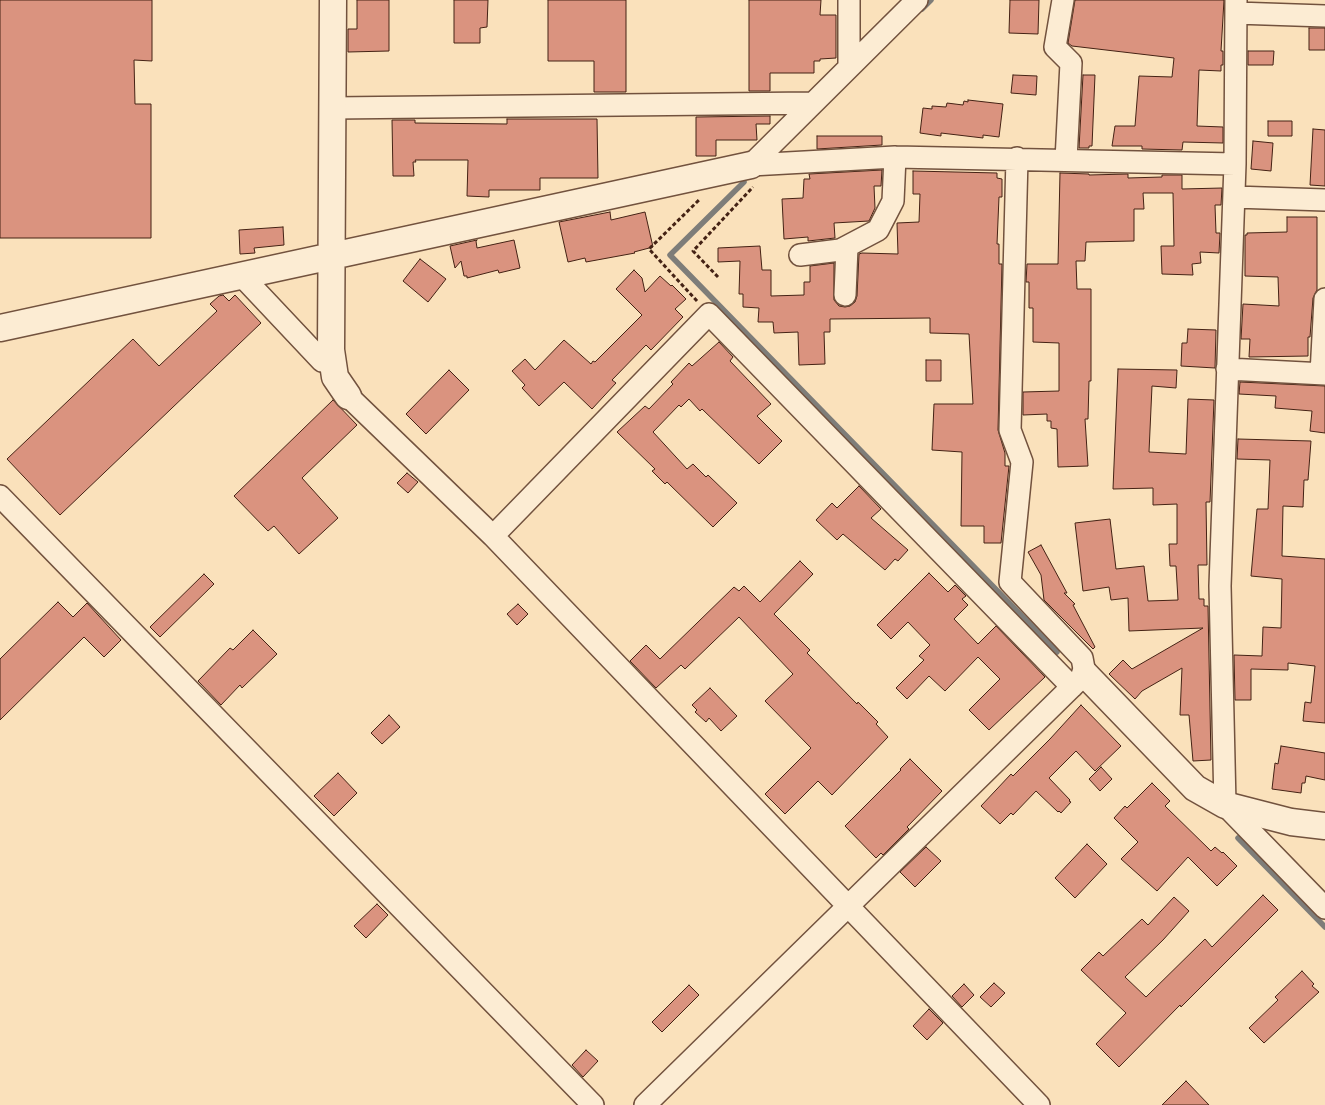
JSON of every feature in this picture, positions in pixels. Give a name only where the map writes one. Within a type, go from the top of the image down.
[{"type":"street","points":[[333,0],[331,350],[335,377],[348,396],[493,536],[1040,1105]]},
{"type":"street","points":[[849,0],[849,67]]},
{"type":"street","points":[[763,164],[813,103],[917,0]]},
{"type":"street","points":[[1063,0],[1055,47],[1071,63],[1066,160]]},
{"type":"street","points":[[1325,16],[1236,7],[1235,164],[1226,369],[1220,586],[1225,805],[1325,908]]},
{"type":"street","points":[[332,108],[813,103]]},
{"type":"street","points":[[0,328],[331,255],[763,164],[894,157],[1017,158],[1235,164]]},
{"type":"street","points":[[800,255],[840,250],[878,230],[893,201],[894,157]]},
{"type":"street","points":[[645,1105],[1079,680],[1082,658],[1010,582],[1022,462],[1010,430],[1017,158]]},
{"type":"street","points":[[1234,197],[1325,200]]},
{"type":"street","points":[[845,295],[847,246]]},
{"type":"street","points":[[241,275],[322,361]]},
{"type":"street","points":[[1226,369],[1323,374],[1325,298]]},
{"type":"street","points":[[493,536],[709,314],[1079,680],[1195,788],[1225,805],[1291,822],[1325,826]]},
{"type":"street","points":[[0,496],[593,1105]]},
{"type":"path","points":[[718,277],[693,250],[763,164]]},
{"type":"path","points":[[703,196],[650,249],[709,314]]},
{"type":"building","points":[[0,0],[152,0],[152,61],[134,60],[135,104],[151,104],[151,238],[0,238]]},
{"type":"building","points":[[357,0],[389,0],[389,51],[348,52],[348,29],[357,29]]},
{"type":"building","points":[[454,0],[488,0],[487,27],[480,28],[480,43],[454,43]]},
{"type":"building","points":[[548,0],[626,0],[626,92],[594,92],[594,61],[548,61]]},
{"type":"building","points":[[749,0],[821,0],[820,15],[836,15],[836,58],[814,61],[814,73],[770,73],[770,91],[749,91]]},
{"type":"building","points":[[1010,0],[1039,0],[1038,34],[1009,33]]},
{"type":"building","points":[[1075,0],[1224,0],[1221,51],[1223,51],[1223,65],[1221,65],[1221,71],[1199,70],[1197,126],[1223,127],[1223,143],[1183,142],[1182,150],[1142,149],[1142,146],[1112,146],[1115,126],[1135,126],[1139,76],[1172,77],[1174,58],[1072,46],[1068,43]]},
{"type":"building","points":[[1309,28],[1325,28],[1325,50],[1309,50]]},
{"type":"building","points":[[1248,51],[1274,51],[1273,65],[1248,65]]},
{"type":"building","points":[[1013,75],[1037,76],[1036,95],[1011,93]]},
{"type":"building","points":[[1083,75],[1095,75],[1092,146],[1089,146],[1089,148],[1079,148]]},
{"type":"building","points":[[968,100],[1003,104],[999,137],[983,135],[983,138],[941,133],[941,136],[920,133],[923,108],[932,109],[932,106],[946,107],[947,103],[963,105],[964,101],[968,102]]},
{"type":"building","points":[[770,116],[770,124],[756,124],[757,140],[716,140],[716,156],[696,156],[696,117]]},
{"type":"building","points":[[507,119],[597,119],[598,178],[540,178],[540,190],[489,190],[489,197],[467,196],[468,160],[415,160],[416,162],[413,162],[414,176],[393,176],[392,120],[415,120],[415,123],[507,124]]},
{"type":"building","points":[[1268,121],[1292,121],[1292,136],[1268,136]]},
{"type":"building","points":[[1313,129],[1325,130],[1325,186],[1310,185]]},
{"type":"building","points":[[817,136],[882,136],[882,145],[817,149]]},
{"type":"building","points":[[1253,141],[1273,143],[1271,171],[1251,169]]},
{"type":"building","points":[[882,170],[881,186],[874,186],[875,208],[869,221],[834,223],[835,238],[808,241],[808,237],[784,239],[782,199],[803,198],[804,179],[810,179],[809,174]]},
{"type":"building","points":[[913,171],[997,173],[997,178],[1002,179],[1002,197],[999,197],[997,244],[999,244],[999,264],[1002,264],[998,430],[1005,453],[1005,466],[1009,466],[1001,543],[984,543],[984,526],[961,526],[962,452],[932,450],[934,404],[973,404],[969,334],[930,333],[930,318],[830,319],[830,332],[824,332],[825,364],[799,365],[798,332],[774,333],[773,322],[758,322],[759,308],[743,307],[743,294],[739,294],[740,261],[718,262],[718,248],[760,246],[762,270],[771,270],[771,296],[804,295],[804,282],[810,282],[810,266],[834,263],[834,300],[839,306],[850,306],[855,302],[857,296],[859,254],[898,254],[897,223],[919,222],[920,194],[913,194]]},
{"type":"building","points":[[1060,173],[1089,175],[1128,174],[1128,178],[1182,175],[1182,189],[1222,188],[1221,205],[1215,205],[1216,233],[1220,233],[1219,253],[1200,252],[1201,263],[1192,264],[1193,275],[1162,274],[1161,246],[1174,246],[1173,193],[1143,193],[1144,209],[1134,209],[1134,241],[1086,242],[1085,261],[1076,261],[1077,289],[1091,289],[1091,381],[1089,381],[1088,419],[1085,419],[1088,466],[1058,467],[1057,429],[1051,428],[1051,421],[1047,421],[1047,414],[1023,415],[1023,392],[1059,391],[1059,343],[1033,342],[1033,308],[1029,308],[1029,282],[1026,282],[1027,264],[1058,264]]},
{"type":"building","points":[[610,212],[611,220],[645,212],[653,247],[635,253],[586,262],[585,258],[568,262],[559,222]]},
{"type":"building","points":[[1287,217],[1317,217],[1317,290],[1313,298],[1310,337],[1308,337],[1308,356],[1249,357],[1250,339],[1241,339],[1243,304],[1279,306],[1278,277],[1245,276],[1245,235],[1247,233],[1287,232]]},
{"type":"building","points":[[283,227],[284,245],[254,248],[255,253],[240,254],[239,230]]},
{"type":"building","points":[[477,240],[477,248],[514,240],[520,268],[499,273],[498,270],[467,278],[467,276],[464,276],[461,261],[455,268],[450,246]]},
{"type":"building","points":[[420,259],[446,279],[428,302],[403,281]]},
{"type":"building","points":[[634,270],[642,278],[645,292],[660,276],[672,285],[686,299],[675,309],[683,317],[651,350],[646,345],[612,380],[616,383],[592,409],[564,382],[539,406],[522,388],[525,385],[512,371],[525,359],[535,370],[564,340],[591,364],[593,361],[595,362],[642,315],[616,289]]},
{"type":"building","points":[[223,295],[229,301],[235,295],[261,323],[60,515],[7,459],[133,339],[159,366],[217,311],[210,304]]},
{"type":"building","points":[[1188,329],[1216,330],[1215,368],[1181,366],[1182,343],[1187,343]]},
{"type":"building","points":[[719,342],[733,357],[730,361],[771,404],[757,416],[782,441],[759,464],[702,409],[700,411],[689,399],[681,407],[679,405],[653,432],[687,469],[693,464],[706,477],[708,475],[737,503],[713,527],[667,482],[665,484],[652,471],[655,469],[617,432],[645,406],[649,409],[673,384],[671,382],[689,363],[692,366]]},
{"type":"building","points":[[926,360],[941,360],[941,381],[926,381]]},
{"type":"building","points":[[1118,369],[1177,370],[1176,388],[1152,386],[1149,452],[1186,454],[1188,399],[1214,400],[1210,502],[1206,502],[1207,565],[1198,565],[1199,599],[1204,599],[1204,606],[1208,606],[1211,760],[1193,761],[1189,715],[1180,715],[1182,668],[1142,691],[1135,699],[1109,674],[1123,660],[1132,669],[1203,628],[1129,631],[1128,598],[1111,600],[1109,587],[1083,591],[1075,523],[1110,519],[1116,569],[1144,566],[1148,601],[1178,600],[1176,566],[1170,566],[1169,544],[1177,544],[1177,504],[1153,505],[1153,488],[1113,489]]},
{"type":"building","points":[[449,370],[469,390],[426,434],[406,414]]},
{"type":"building","points":[[1240,382],[1325,386],[1325,433],[1310,431],[1312,411],[1275,408],[1276,396],[1239,394]]},
{"type":"building","points":[[333,400],[357,425],[302,478],[338,518],[299,554],[274,526],[268,531],[234,496]]},
{"type":"building","points":[[1238,439],[1311,441],[1308,480],[1304,480],[1303,507],[1283,506],[1282,556],[1325,559],[1325,723],[1303,721],[1305,702],[1311,703],[1315,666],[1288,663],[1288,670],[1251,669],[1251,700],[1235,700],[1234,655],[1262,656],[1263,627],[1281,628],[1282,579],[1251,576],[1257,509],[1268,509],[1270,460],[1237,459]]},
{"type":"building","points":[[407,473],[418,482],[408,493],[397,483]]},
{"type":"building","points":[[859,486],[881,509],[871,518],[908,550],[898,561],[895,559],[885,570],[843,534],[837,540],[816,520],[832,503],[837,508]]},
{"type":"building","points":[[1041,545],[1067,593],[1064,593],[1075,604],[1073,605],[1095,647],[1093,649],[1044,600],[1041,575],[1028,552]]},
{"type":"building","points":[[800,561],[813,574],[774,614],[810,650],[807,653],[857,704],[858,702],[878,722],[876,724],[888,737],[832,795],[818,781],[785,814],[765,794],[811,748],[765,701],[793,674],[739,617],[685,669],[681,665],[656,688],[630,661],[646,645],[660,659],[734,587],[739,591],[744,586],[760,602]]},
{"type":"building","points":[[929,573],[948,592],[955,585],[966,596],[962,599],[968,605],[954,619],[978,644],[996,626],[1045,677],[989,730],[969,710],[1000,679],[978,657],[945,691],[929,676],[907,699],[896,688],[924,660],[919,656],[930,645],[908,622],[891,639],[877,625]]},
{"type":"building","points":[[204,574],[214,584],[160,637],[150,627]]},
{"type":"building","points":[[58,602],[73,617],[87,603],[121,640],[104,657],[84,637],[0,720],[0,659]]},
{"type":"building","points":[[518,604],[528,614],[517,625],[507,614]]},
{"type":"building","points":[[253,630],[277,654],[242,688],[240,685],[221,705],[198,681],[230,648],[233,650]]},
{"type":"building","points":[[710,688],[737,716],[721,731],[709,718],[706,722],[695,712],[697,710],[692,705]]},
{"type":"building","points":[[1081,705],[1121,746],[1095,771],[1076,751],[1049,778],[1071,802],[1061,813],[1036,791],[1013,815],[1011,813],[1000,824],[981,806],[1011,774],[1013,776],[1050,739]]},
{"type":"building","points":[[389,715],[400,727],[382,744],[371,733]]},
{"type":"building","points":[[1281,746],[1325,753],[1325,780],[1306,776],[1305,783],[1302,783],[1301,793],[1272,789],[1275,763],[1278,764]]},
{"type":"building","points":[[910,759],[942,791],[907,827],[909,829],[883,855],[881,853],[876,858],[845,826]]},
{"type":"building","points":[[1101,767],[1112,779],[1100,791],[1089,779]]},
{"type":"building","points":[[338,773],[357,793],[334,816],[314,796]]},
{"type":"building","points":[[1152,783],[1170,801],[1165,806],[1211,851],[1215,847],[1237,866],[1217,886],[1188,857],[1157,891],[1121,859],[1138,842],[1114,818]]},
{"type":"building","points":[[1087,844],[1107,864],[1075,898],[1055,878]]},
{"type":"building","points":[[926,847],[941,861],[915,887],[900,872]]},
{"type":"building","points":[[1263,895],[1278,910],[1119,1067],[1096,1044],[1126,1013],[1081,970],[1099,952],[1103,956],[1142,919],[1148,925],[1174,897],[1189,911],[1163,940],[1125,977],[1146,997],[1205,939],[1212,947]]},
{"type":"building","points":[[377,904],[388,915],[366,938],[354,926]]},
{"type":"building","points":[[1302,971],[1314,984],[1312,986],[1319,992],[1264,1043],[1249,1028],[1278,1000],[1275,997]]},
{"type":"building","points":[[994,983],[1005,993],[991,1007],[980,997]]},
{"type":"building","points":[[964,984],[974,995],[962,1007],[952,996]]},
{"type":"building","points":[[689,985],[699,995],[662,1032],[652,1022]]},
{"type":"building","points":[[929,1009],[943,1023],[927,1040],[913,1026]]},
{"type":"building","points":[[586,1050],[598,1061],[583,1077],[572,1065]]},
{"type":"building","points":[[1186,1081],[1209,1105],[1162,1105]]},
{"type":"waterway","points":[[922,9],[931,0]]},
{"type":"waterway","points":[[744,182],[670,255],[1057,652]]},
{"type":"waterway","points":[[1238,838],[1325,927]]}]
